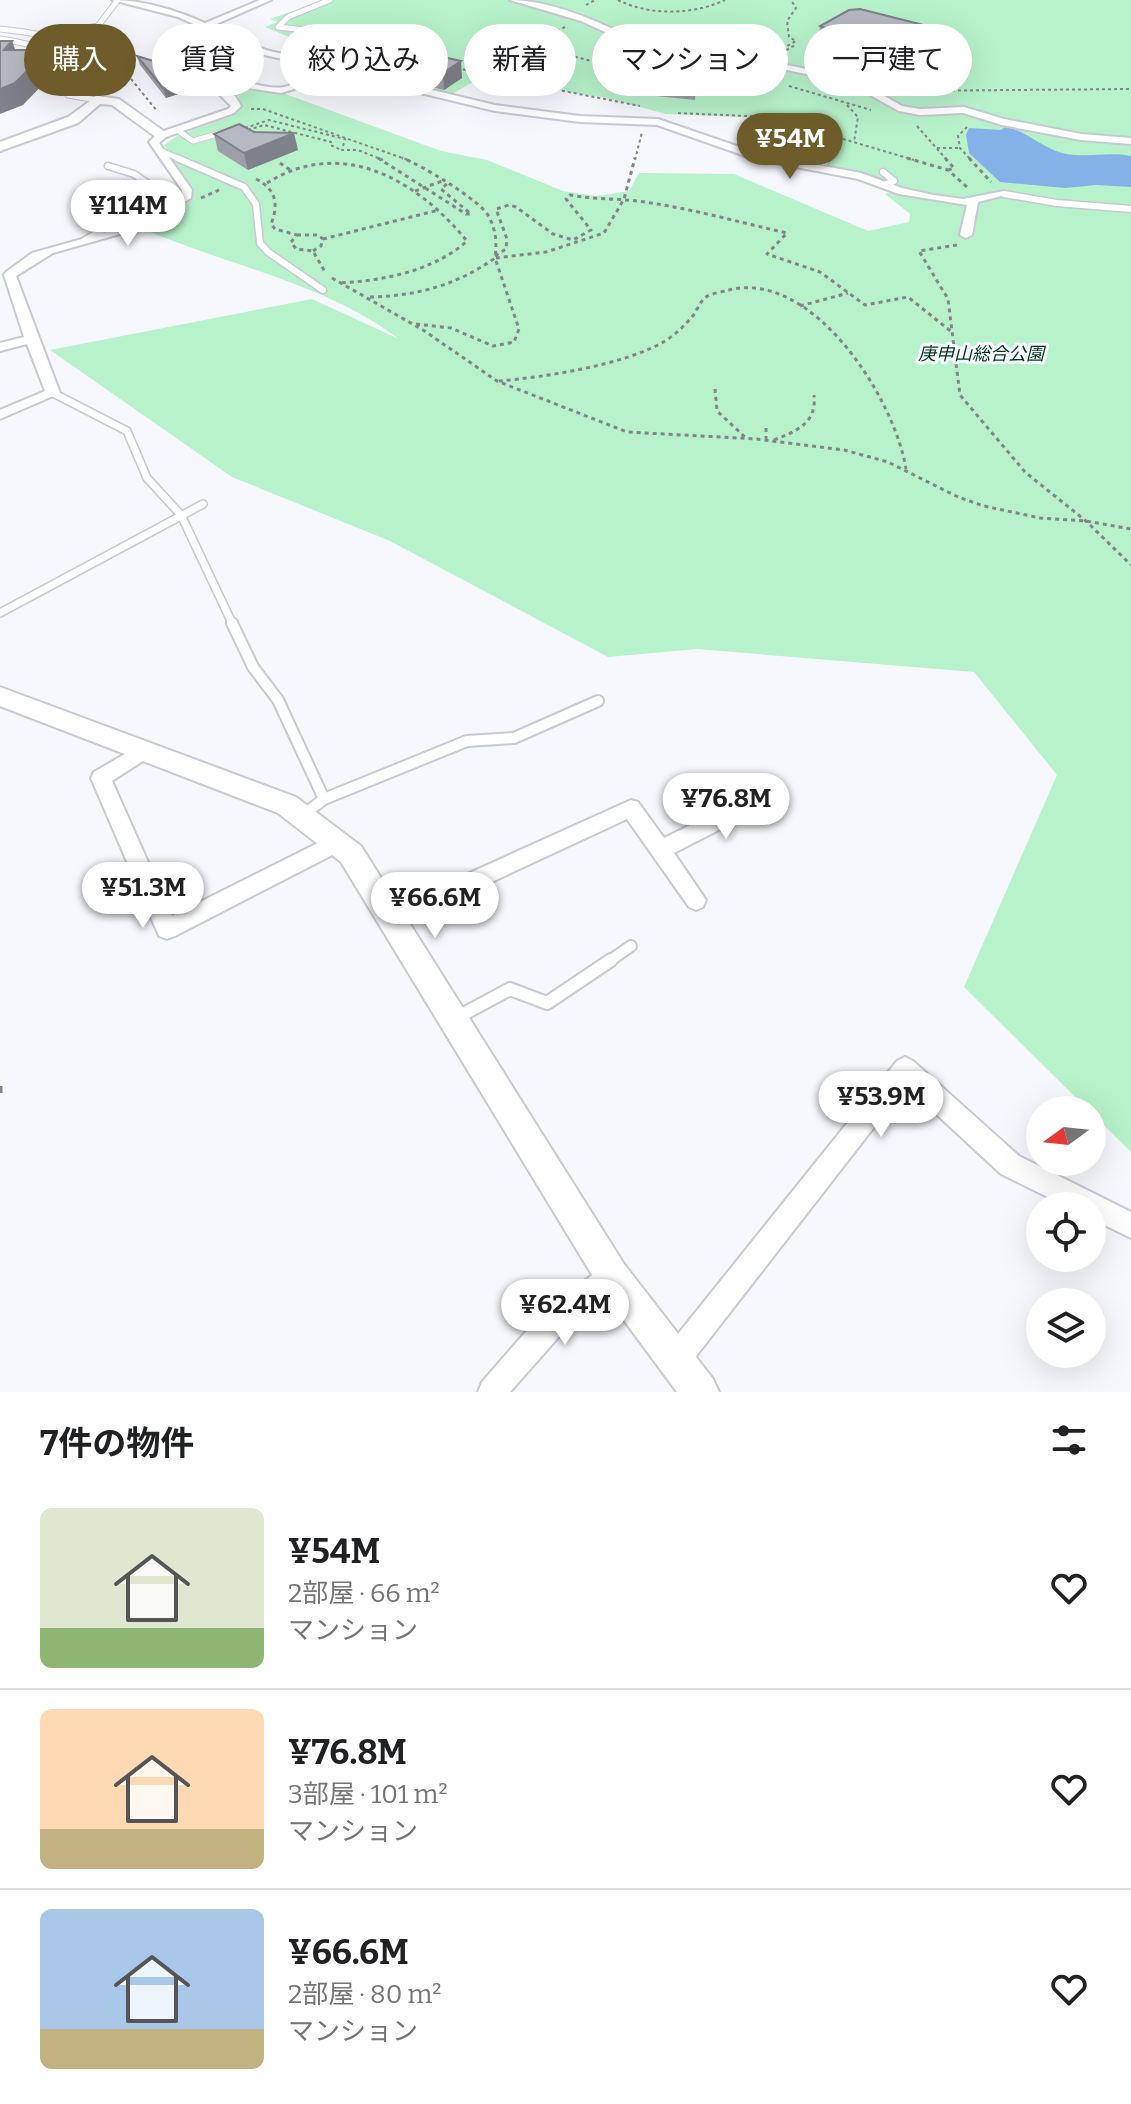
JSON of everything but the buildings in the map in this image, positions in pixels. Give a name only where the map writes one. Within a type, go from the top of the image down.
[{"type":"street","points":[[116,0],[168,10],[203,24]]},
{"type":"street","points":[[208,24],[267,0]]},
{"type":"street","points":[[514,0],[566,13],[608,30],[804,73]]},
{"type":"street","points":[[0,415],[53,393],[10,275],[23,262],[54,246],[121,232],[187,196],[187,190],[154,142],[169,133],[233,109],[236,106],[229,96]]},
{"type":"street","points":[[445,96],[495,108],[580,119],[658,122],[758,157],[861,176],[933,198],[973,200],[1004,194]]},
{"type":"street","points":[[878,96],[899,108],[920,112],[964,110],[1002,122],[1081,137],[1131,141]]},
{"type":"street","points":[[0,147],[73,120],[97,100],[115,102],[131,119],[169,133]]},
{"type":"street","points":[[966,235],[973,200]]},
{"type":"street","points":[[0,347],[31,339]]},
{"type":"street","points":[[0,696],[287,805],[313,808],[337,843],[351,854],[612,1276],[700,1392]]},
{"type":"street","points":[[142,752],[101,778],[167,929],[337,843]]},
{"type":"street","points":[[660,850],[772,793]]},
{"type":"street","points":[[390,919],[631,808],[696,900]]},
{"type":"street","points":[[676,1359],[905,1069],[1010,1165],[1131,1225]]},
{"type":"street","points":[[492,1392],[553,1322],[612,1276]]},
{"type":"lane","points":[[96,24],[116,0]]},
{"type":"lane","points":[[281,24],[288,17],[330,0]]},
{"type":"lane","points":[[0,29],[24,33]]},
{"type":"lane","points":[[0,39],[24,44]]},
{"type":"lane","points":[[74,96],[97,100],[98,96]]},
{"type":"lane","points":[[169,133],[193,141],[229,130]]},
{"type":"lane","points":[[157,149],[244,187],[256,204],[260,243],[268,252],[323,290]]},
{"type":"lane","points":[[788,163],[825,162]]},
{"type":"lane","points":[[85,240],[155,200],[157,190],[148,181],[108,166]]},
{"type":"lane","points":[[883,172],[894,181],[884,185]]},
{"type":"lane","points":[[1004,194],[1057,203],[1131,209]]},
{"type":"lane","points":[[53,393],[127,431],[147,478],[181,515],[253,667],[278,700],[313,808],[467,741],[514,738],[598,701]]},
{"type":"lane","points":[[0,613],[203,504]]},
{"type":"lane","points":[[453,1019],[510,989],[547,1003],[631,946]]},
{"type":"path","points":[[618,0],[629,8],[672,10],[695,10],[725,0]]},
{"type":"path","points":[[791,0],[796,8],[786,27],[792,39]]},
{"type":"path","points":[[566,13],[571,24]]},
{"type":"path","points":[[788,49],[795,45]]},
{"type":"path","points":[[458,69],[464,70]]},
{"type":"path","points":[[136,85],[170,126],[169,133]]},
{"type":"path","points":[[789,86],[873,110]]},
{"type":"path","points":[[972,88],[1131,89]]},
{"type":"path","points":[[576,93],[640,106]]},
{"type":"path","points":[[845,102],[858,117],[854,142]]},
{"type":"path","points":[[233,109],[263,109],[420,164],[486,211],[497,236],[495,257],[506,277],[507,306],[519,329],[514,342],[493,346],[451,328],[409,324]]},
{"type":"path","points":[[658,122],[665,112],[769,117],[948,170],[965,184],[973,200]]},
{"type":"path","points":[[237,131],[269,120],[345,139],[342,150]]},
{"type":"path","points":[[495,257],[546,252],[604,233],[624,199],[645,122]]},
{"type":"path","points":[[910,122],[918,126],[954,168],[948,170]]},
{"type":"path","points":[[1002,122],[997,129],[978,125],[963,129],[958,136],[960,148],[1004,194]]},
{"type":"path","points":[[264,125],[331,142],[330,145],[342,150],[358,150],[386,161],[466,214],[471,214],[441,189],[447,181]]},
{"type":"path","points":[[937,148],[960,148]]},
{"type":"path","points":[[267,183],[290,170],[318,162],[355,164],[415,191],[439,210],[467,241],[448,257],[374,281],[338,283]]},
{"type":"path","points":[[280,163],[290,170]]},
{"type":"path","points":[[234,183],[251,177],[267,183],[277,197],[279,208],[271,224],[275,229],[297,235],[318,235],[323,239]]},
{"type":"path","points":[[415,191],[447,181]]},
{"type":"path","points":[[368,297],[402,298],[444,286],[477,272],[506,249],[507,239],[496,209],[509,205],[560,238],[573,239],[586,235],[591,230],[570,207],[566,199],[570,195],[596,200],[624,199],[787,233],[767,254],[820,272],[865,305],[908,297],[953,333]]},
{"type":"path","points":[[323,239],[439,210]]},
{"type":"path","points":[[297,235],[291,242],[296,249],[313,251],[321,246],[323,239]]},
{"type":"path","points":[[966,235],[962,244],[919,251],[948,299],[960,395],[1025,472],[1086,521],[1131,565]]},
{"type":"path","points":[[313,251],[322,269],[338,283],[368,297],[497,381],[627,432],[747,438],[844,450],[906,470],[958,497],[984,506],[1040,518],[1086,521],[1131,529]]},
{"type":"path","points":[[497,381],[533,378],[577,367],[616,362],[662,344],[694,319],[704,298],[732,287],[770,289],[800,306],[833,334],[868,374],[906,452],[906,470]]},
{"type":"path","points":[[800,306],[850,293]]},
{"type":"path","points":[[715,389],[715,409],[725,422],[747,438]]},
{"type":"path","points":[[772,441],[809,424],[815,412],[814,395]]},
{"type":"path","points":[[766,428],[766,440]]},
{"type":"path","points":[[0,1086],[0,1093]]},
{"type":"green space","name":"庚申山総合公園","points":[[325,0],[1131,0],[1131,1152],[1106,1127],[1106,1096],[1074,1096],[964,987],[1057,775],[974,672],[697,649],[608,657],[390,541],[232,477],[50,350],[312,299],[399,339],[370,319],[307,289],[141,228],[189,202],[191,188],[164,145],[177,136],[236,114],[237,96],[264,96],[264,91],[291,96],[441,151],[487,160],[563,191],[596,196],[629,191],[639,173],[734,174],[868,231],[909,222],[910,214],[885,194],[894,191],[866,175],[794,161],[814,153],[833,139],[763,118],[666,114],[593,96],[788,96],[788,24],[592,24],[592,96],[576,93],[576,24],[464,24],[464,87],[452,94],[448,93],[448,24],[280,24],[280,33],[265,27],[277,22],[270,19]]},
{"type":"water","points":[[1005,127],[1020,131],[1062,153],[1131,156],[1131,187],[1096,185],[1065,188],[1000,182],[969,153],[966,135],[969,128],[1001,130]]}]
